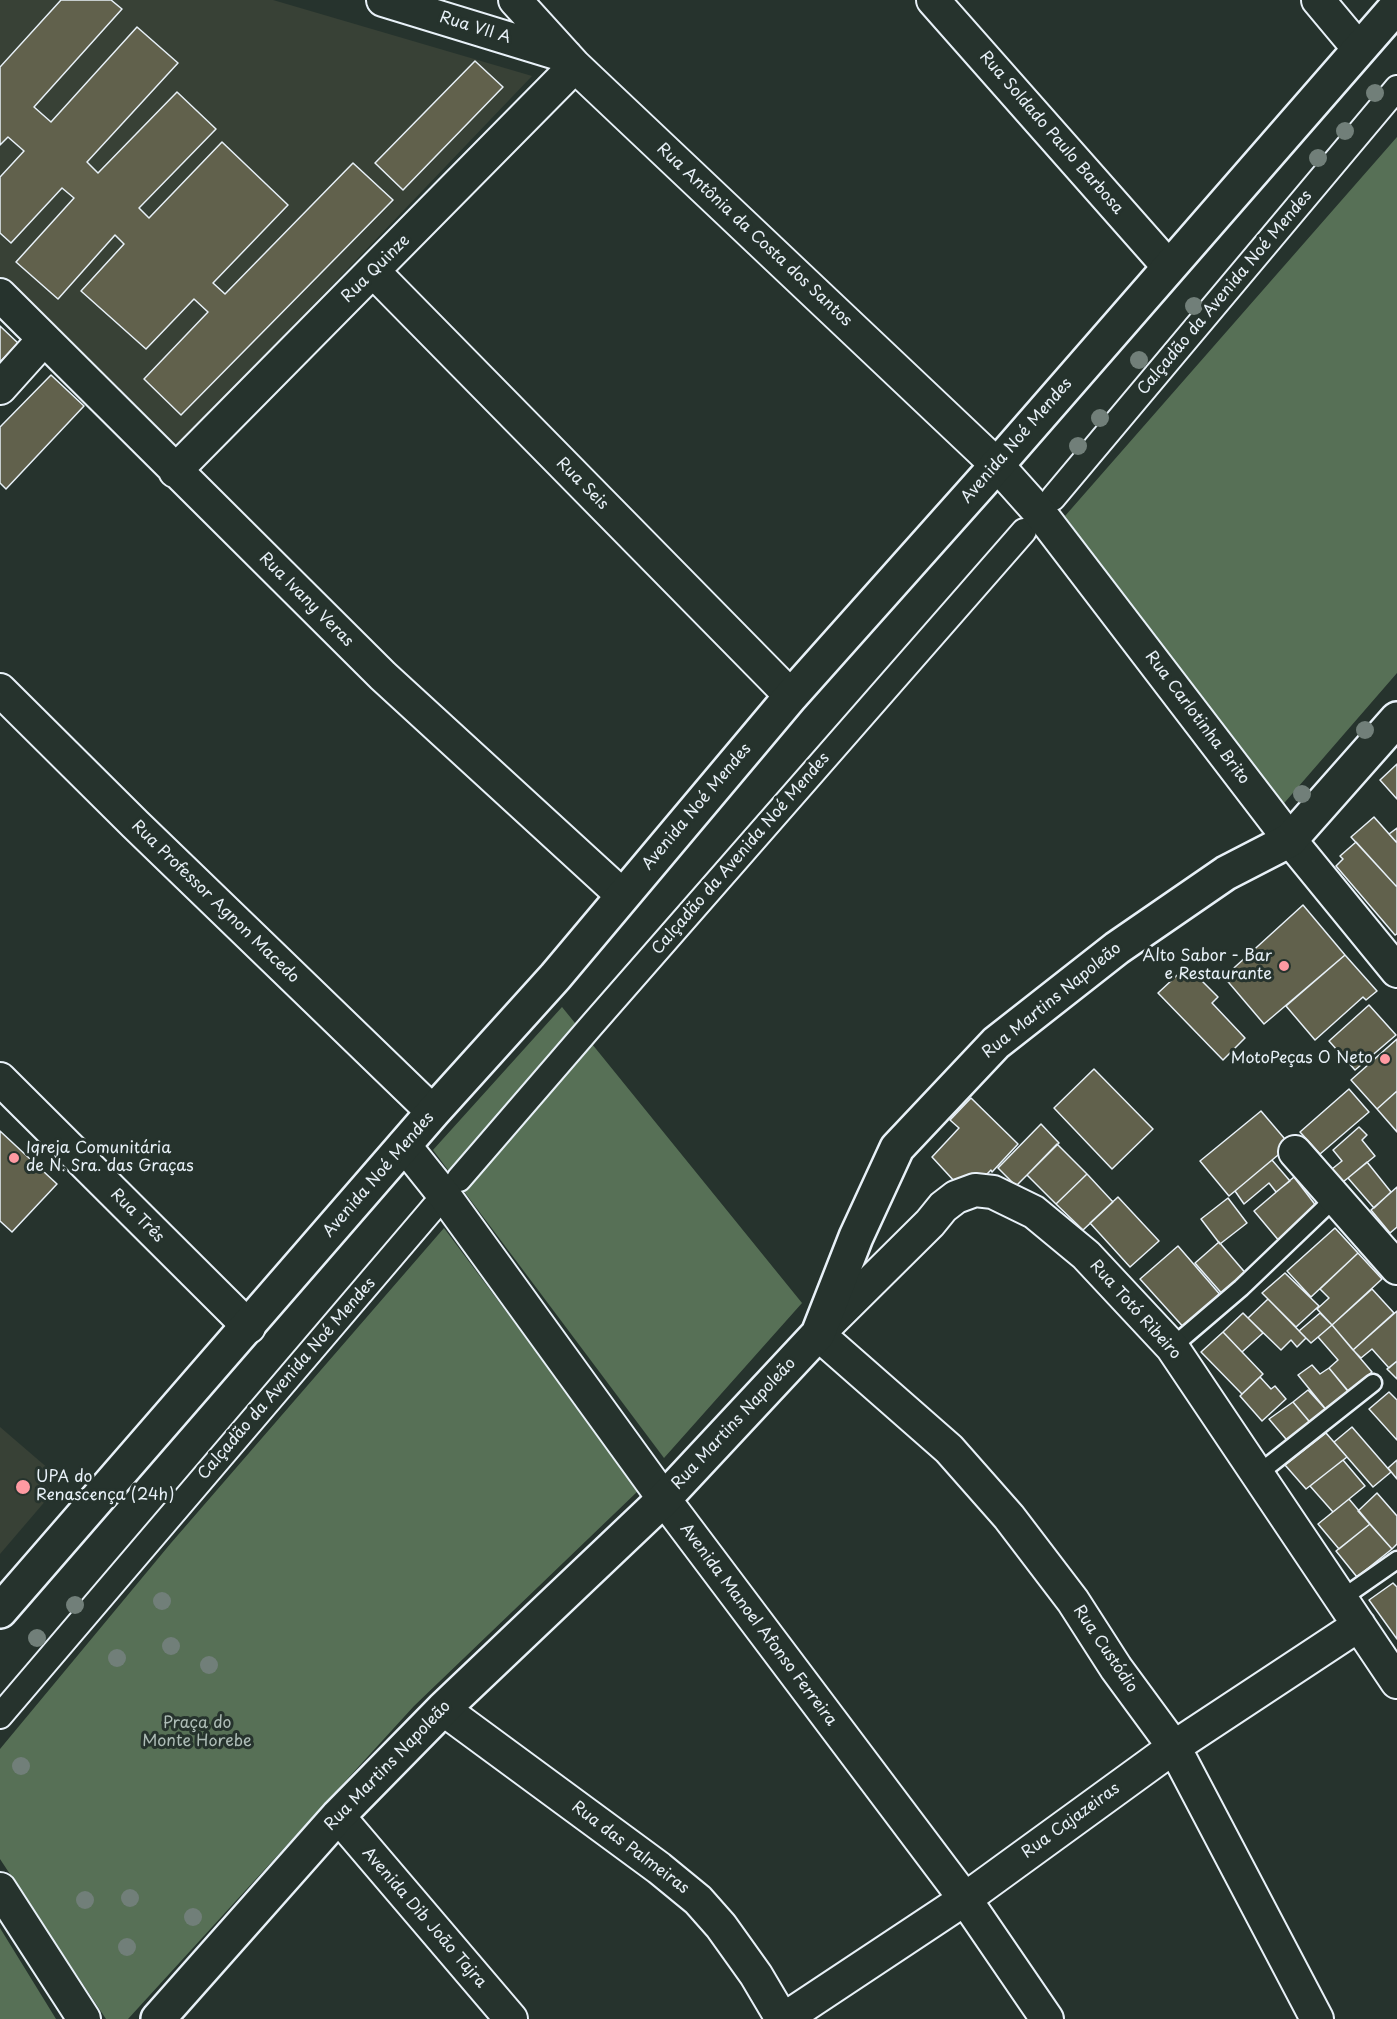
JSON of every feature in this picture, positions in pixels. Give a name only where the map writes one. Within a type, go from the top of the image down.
[{"type":"main road","name":"Avenida Noé Mendes","points":[[0,1611],[249,1327],[404,1144],[555,977],[791,696],[997,465],[1168,266],[1397,6]]},
{"type":"main road","points":[[1290,840],[1397,719]]},
{"type":"main road","name":"Rua Martins Napoleão","points":[[158,2019],[338,1816],[443,1709],[663,1499],[818,1334],[856,1237],[897,1148],[996,1043],[1117,948],[1226,873],[1290,840]]},
{"type":"street","name":"Rua VII A","points":[[383,0],[571,61]]},
{"type":"street","name":"Rua Antônia da Costa dos Santos","points":[[515,0],[571,61],[997,465]]},
{"type":"street","name":"Rua Soldado Paulo Barbosa","points":[[933,0],[1168,266]]},
{"type":"street","points":[[1318,0],[1359,49]]},
{"type":"street","name":"Rua Quinze","points":[[175,471],[374,272],[571,61]]},
{"type":"street","name":"Calçadão da Avenida Noé Mendes","points":[[1053,498],[1397,88]]},
{"type":"street","name":"Rua Seis","points":[[374,272],[791,696]]},
{"type":"street","name":"Rua Ivany Veras","points":[[0,295],[383,676],[622,895]]},
{"type":"street","points":[[0,387],[44,339]]},
{"type":"street","name":"Rua Carlotinha Brito","points":[[997,465],[1040,513],[1290,840],[1397,971]]},
{"type":"street","name":"Calçadão da Avenida Noé Mendes","points":[[459,1179],[1024,531]]},
{"type":"street","name":"Rua Professor Agnon Macedo","points":[[0,690],[433,1112]]},
{"type":"street","name":"Rua Três","points":[[0,1079],[249,1327]]},
{"type":"street","name":"Avenida Manoel Afonso Ferreira","points":[[404,1144],[444,1195],[663,1499],[964,1899],[1047,2019]]},
{"type":"street","points":[[1295,1152],[1397,1268]]},
{"type":"street","name":"Rua Totó Ribeiro","points":[[818,1334],[956,1197],[975,1190],[993,1192],[1034,1212],[1086,1255],[1172,1347],[1397,1682]]},
{"type":"street","name":"Calçadão da Avenida Noé Mendes","points":[[0,1716],[434,1207]]},
{"type":"street","name":"Rua Custódio","points":[[818,1334],[949,1449],[1009,1517],[1073,1601],[1116,1668],[1174,1747],[1317,2019]]},
{"type":"street","name":"Rua Cajazeiras","points":[[783,2019],[964,1899],[1174,1747],[1359,1625]]},
{"type":"street","name":"Rua das Palmeiras","points":[[443,1709],[659,1868],[698,1900],[721,1926],[756,1975],[783,2019]]},
{"type":"street","name":"Avenida Dib João Tajra","points":[[338,1816],[511,2019]]},
{"type":"street","points":[[0,1889],[84,2019]]},
{"type":"lane","points":[[1172,1347],[1241,1288],[1335,1198]]},
{"type":"lane","points":[[1258,1474],[1373,1383]]},
{"type":"lane","points":[[1341,1599],[1397,1560]]},
{"type":"shaded area","points":[[0,0],[273,0],[532,76],[168,457],[0,281]]},
{"type":"shaded area","name":"UPA do Renascença (24h)","points":[[0,1427],[50,1470],[41,1482],[53,1492],[0,1554]]},
{"type":"green space","points":[[1397,137],[1397,673],[1279,809],[1065,516]]},
{"type":"green space","points":[[562,1007],[802,1303],[664,1458],[433,1150]]},
{"type":"green space","name":"Praça do Monte Horebe","points":[[444,1228],[639,1490],[414,1706],[128,2019],[106,2019],[0,1859],[0,1749],[171,1543]]},
{"type":"green space","points":[[0,1928],[56,2019],[0,2019]]},
{"type":"building","points":[[61,0],[111,0],[122,9],[34,107],[51,122],[137,27],[178,63],[87,162],[98,173],[177,92],[216,129],[139,208],[149,218],[222,142],[288,205],[213,283],[225,294],[353,163],[393,200],[181,415],[144,379],[208,312],[194,299],[146,349],[81,291],[124,244],[115,235],[58,299],[16,262],[74,198],[62,188],[11,243],[0,233],[0,177],[24,151],[8,137],[0,145],[0,67]]},
{"type":"building","points":[[475,61],[503,87],[403,190],[375,163]]},
{"type":"building","points":[[0,326],[18,343],[0,362]]},
{"type":"building","points":[[51,375],[84,406],[6,489],[0,483],[0,427]]},
{"type":"building","points":[[1397,764],[1397,799],[1380,780]]},
{"type":"building","points":[[1374,817],[1397,843],[1397,887],[1351,837]]},
{"type":"building","points":[[1397,828],[1397,843],[1389,834]]},
{"type":"building","points":[[1356,842],[1397,887],[1397,934],[1395,935],[1336,866],[1343,859],[1340,856]]},
{"type":"building","name":"Alto Sabor - Bar e Restaurante","points":[[1303,905],[1345,955],[1264,1024],[1224,977]]},
{"type":"building","points":[[1345,955],[1377,991],[1366,1000],[1363,997],[1315,1040],[1286,1006]]},
{"type":"building","points":[[1187,966],[1218,997],[1212,1003],[1245,1038],[1223,1060],[1158,993]]},
{"type":"building","points":[[1369,1005],[1396,1035],[1355,1070],[1329,1041]]},
{"type":"building","name":"MotoPeças O Neto","points":[[1397,1039],[1397,1091],[1377,1109],[1351,1080]]},
{"type":"building","points":[[1094,1069],[1153,1129],[1112,1169],[1054,1108]]},
{"type":"building","points":[[1349,1089],[1369,1112],[1320,1154],[1300,1132]]},
{"type":"building","points":[[1397,1091],[1397,1132],[1377,1109]]},
{"type":"building","points":[[971,1098],[1018,1144],[992,1172],[991,1170],[980,1181],[956,1183],[932,1157],[959,1128],[950,1120]]},
{"type":"building","points":[[1261,1111],[1290,1145],[1229,1196],[1200,1161]]},
{"type":"building","points":[[1041,1124],[1059,1143],[1016,1186],[998,1168]]},
{"type":"building","points":[[1359,1127],[1367,1135],[1362,1140],[1375,1156],[1343,1182],[1332,1169],[1342,1161],[1333,1150]]},
{"type":"building","name":"Igreja Comunitária de N. Sra. das Graças","points":[[0,1131],[57,1184],[12,1232],[0,1221]]},
{"type":"building","points":[[1057,1144],[1087,1174],[1056,1204],[1027,1175]]},
{"type":"building","points":[[1272,1160],[1290,1181],[1276,1192],[1269,1183],[1244,1204],[1235,1191]]},
{"type":"building","points":[[1367,1162],[1391,1192],[1374,1208],[1348,1178]]},
{"type":"building","points":[[1087,1174],[1113,1202],[1083,1230],[1056,1204]]},
{"type":"building","points":[[1294,1177],[1317,1207],[1280,1242],[1254,1211]]},
{"type":"building","points":[[1397,1187],[1397,1227],[1390,1233],[1371,1210]]},
{"type":"building","points":[[1118,1197],[1159,1241],[1130,1267],[1090,1223]]},
{"type":"building","points":[[1228,1198],[1247,1223],[1220,1244],[1201,1219]]},
{"type":"building","points":[[1335,1228],[1358,1253],[1311,1297],[1287,1271]]},
{"type":"building","points":[[1219,1242],[1248,1276],[1224,1296],[1195,1263]]},
{"type":"building","points":[[1178,1246],[1223,1298],[1186,1330],[1140,1279]]},
{"type":"building","points":[[1358,1253],[1382,1279],[1332,1325],[1317,1309],[1329,1298],[1320,1289]]},
{"type":"building","points":[[1285,1273],[1319,1306],[1296,1327],[1262,1293]]},
{"type":"building","points":[[1372,1289],[1394,1313],[1353,1350],[1332,1325]]},
{"type":"building","points":[[1268,1299],[1306,1338],[1297,1347],[1291,1340],[1281,1350],[1248,1318]]},
{"type":"building","points":[[1397,1311],[1397,1361],[1389,1368],[1372,1349],[1361,1358],[1353,1350]]},
{"type":"building","points":[[1243,1313],[1263,1333],[1242,1352],[1223,1332]]},
{"type":"building","points":[[1320,1313],[1332,1325],[1311,1343],[1299,1331]]},
{"type":"building","points":[[1332,1325],[1372,1372],[1349,1392],[1329,1368],[1338,1360],[1318,1337]]},
{"type":"building","points":[[1223,1332],[1263,1374],[1242,1394],[1201,1352]]},
{"type":"building","points":[[1397,1361],[1397,1379],[1387,1369]]},
{"type":"building","points":[[1312,1365],[1320,1374],[1329,1368],[1351,1395],[1328,1412],[1298,1375]]},
{"type":"building","points":[[1260,1377],[1271,1389],[1275,1386],[1286,1399],[1262,1421],[1240,1396]]},
{"type":"building","points":[[1308,1390],[1330,1414],[1313,1426],[1293,1402]]},
{"type":"building","points":[[1389,1392],[1397,1400],[1397,1440],[1369,1409]]},
{"type":"building","points":[[1293,1402],[1314,1427],[1291,1445],[1269,1419]]},
{"type":"building","points":[[1352,1427],[1391,1472],[1373,1487],[1334,1442]]},
{"type":"building","points":[[1326,1433],[1347,1457],[1306,1489],[1285,1465]]},
{"type":"building","points":[[1343,1460],[1365,1486],[1333,1512],[1310,1486]]},
{"type":"building","points":[[1397,1460],[1397,1479],[1388,1468]]},
{"type":"building","points":[[1377,1493],[1397,1516],[1397,1544],[1392,1549],[1358,1511]]},
{"type":"building","points":[[1349,1499],[1370,1524],[1339,1549],[1318,1524]]},
{"type":"building","points":[[1370,1524],[1392,1549],[1357,1577],[1336,1551]]},
{"type":"building","points":[[1393,1583],[1397,1587],[1397,1639],[1369,1600]]},
{"type":"place","name":"Alto Sabor - Bar e Restaurante","points":[[1284,966]]},
{"type":"place","name":"MotoPeças O Neto","points":[[1385,1059]]},
{"type":"place","name":"Igreja Comunitária de N. Sra. das Graças","points":[[14,1158]]},
{"type":"place","name":"UPA do Renascença (24h)","points":[[23,1487]]}]
